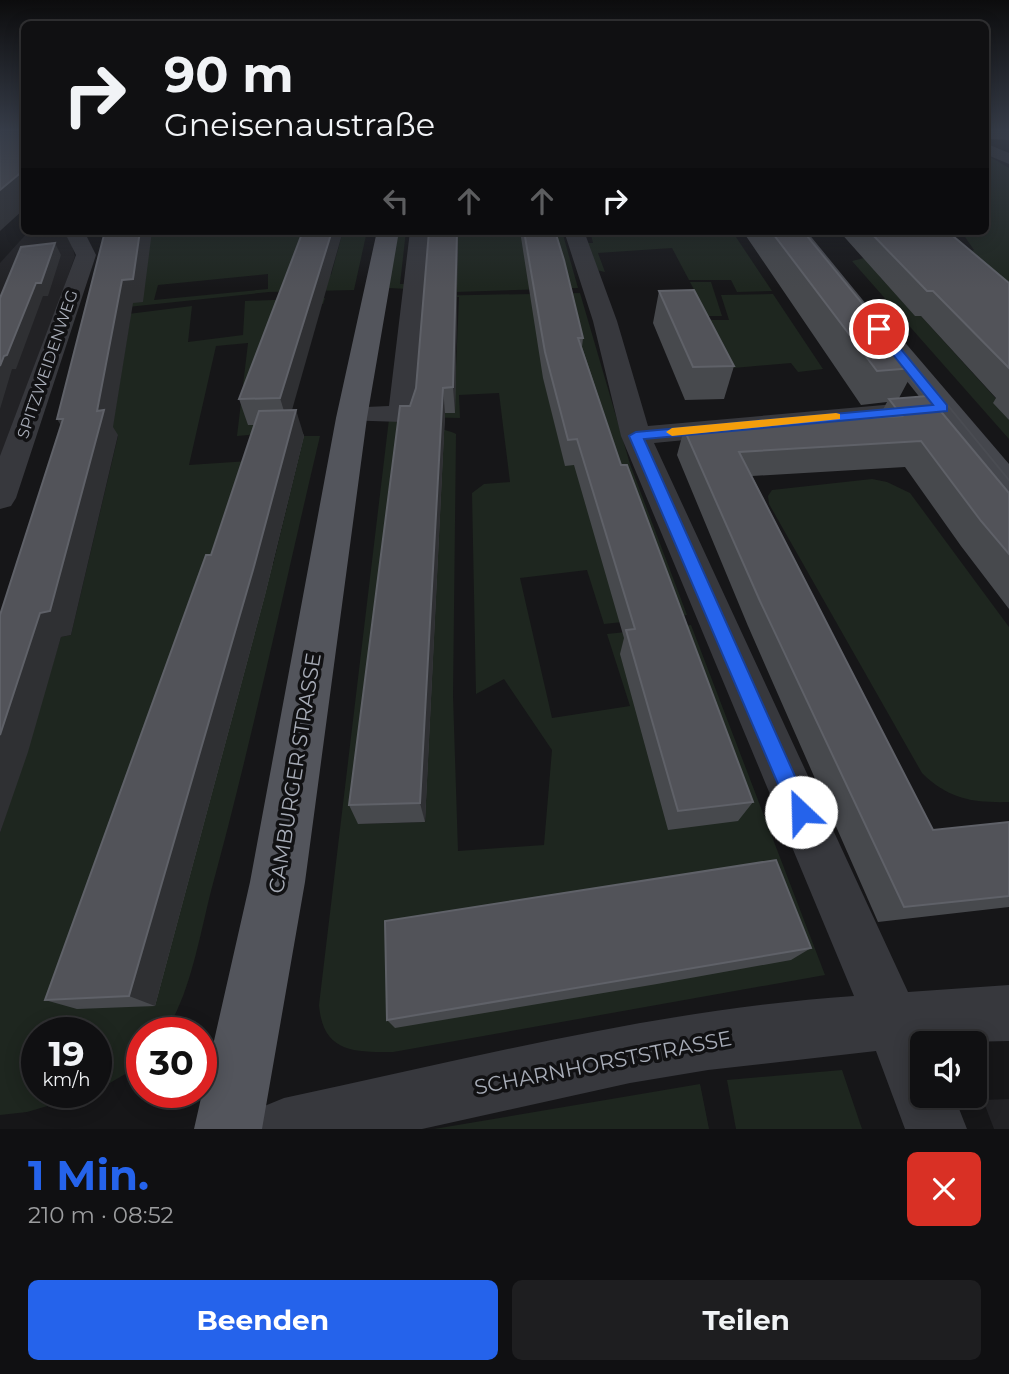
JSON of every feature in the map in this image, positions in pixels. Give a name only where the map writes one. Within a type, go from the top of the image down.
[{"type":"main road","name":"CAMBURGER STRASSE","points":[[228,1129],[258,994],[284,847],[352,414],[386,235]]},
{"type":"street","name":"SPITZWEIDENWEG","points":[[0,498],[86,255],[76,235]]},
{"type":"street","points":[[352,414],[402,414],[420,235]]},
{"type":"street","points":[[575,235],[605,321],[636,436],[910,1061]]},
{"type":"street","points":[[374,293],[414,294]]},
{"type":"street","points":[[865,312],[1009,487]]},
{"type":"street","points":[[636,436],[942,408]]},
{"type":"street","name":"SCHARNHORSTSTRASSE","points":[[284,1129],[631,1054],[708,1041],[893,1021],[1009,1013]]},
{"type":"street","points":[[928,1108],[936,1129]]},
{"type":"shaded area","points":[[989,183],[1009,183],[1009,310],[955,254],[974,250],[964,235],[989,235]]},
{"type":"shaded area","points":[[25,235],[66,235],[75,256],[7,456],[0,461],[0,263]]},
{"type":"shaded area","points":[[149,235],[317,235],[331,275],[342,235],[366,235],[354,290],[269,292],[90,311]],"holes":[[[268,274],[268,289],[154,300],[158,285]]]},
{"type":"shaded area","points":[[396,235],[406,235],[400,284],[413,284],[408,289],[389,288]]},
{"type":"shaded area","points":[[428,235],[429,283],[457,282],[458,235],[563,235],[578,288],[423,293]]},
{"type":"shaded area","points":[[591,235],[736,237],[772,291],[737,292],[731,280],[689,280],[672,248],[598,253],[605,272],[596,270],[587,243],[593,243]]},
{"type":"shaded area","points":[[868,257],[881,278],[915,315],[921,316],[1000,403],[1009,420],[1009,439],[852,261]]},
{"type":"shaded area","points":[[690,282],[711,282],[722,316],[708,316]]},
{"type":"shaded area","points":[[580,293],[630,464],[687,615],[604,624],[587,570],[520,578],[552,718],[630,706],[607,634],[691,625],[825,975],[393,1052],[354,1050],[334,1041],[327,1033],[319,1005],[389,419],[435,428],[456,434],[453,696],[458,851],[544,845],[552,750],[504,679],[476,694],[472,493],[484,484],[510,482],[499,393],[459,395],[460,418],[418,417],[423,296]],"holes":[[[428,297],[459,297],[454,413]],[[444,431],[425,822],[358,824]]]},
{"type":"shaded area","points":[[773,294],[823,369],[798,372],[791,363],[722,369],[698,320],[729,320],[721,295]]},
{"type":"shaded area","points":[[325,298],[323,304],[291,305],[271,424],[229,566],[273,564],[304,436],[320,436],[254,721],[188,983],[174,1017],[126,1017],[126,1074],[112,1082],[112,1017],[21,1017],[21,1108],[41,1108],[0,1115],[0,833],[61,637],[71,635],[118,436],[111,436],[130,319],[48,474],[88,319],[192,306],[188,342],[243,335],[245,301]],"holes":[[[248,343],[237,436],[259,434],[249,461],[189,465],[216,346]]]},
{"type":"shaded area","points":[[872,479],[887,482],[910,493],[1009,627],[1009,802],[984,802],[962,798],[942,789],[922,773],[769,504],[768,496],[772,490]]},
{"type":"shaded area","points":[[842,1070],[862,1129],[736,1129],[727,1080]]},
{"type":"shaded area","points":[[700,1084],[709,1129],[434,1129]]},
{"type":"shaded area","points":[[1009,1099],[1009,1129],[994,1129],[986,1108],[987,1100]]},
{"type":"building","points":[[0,183],[9,183],[0,190]]},
{"type":"building","points":[[104,235],[139,235],[133,279],[122,280],[97,411],[104,410],[50,611],[40,613],[0,735],[0,615],[63,419],[57,419]]},
{"type":"building","points":[[301,235],[331,235],[280,398],[239,399]]},
{"type":"building","points":[[429,235],[457,235],[453,387],[443,388],[420,803],[349,805],[400,406],[410,406],[416,388]]},
{"type":"building","points":[[525,235],[556,235],[583,338],[578,338],[621,465],[627,465],[753,802],[678,811],[626,630],[635,629],[577,439],[568,440],[545,352]]},
{"type":"building","points":[[774,235],[806,235],[915,368],[877,371]]},
{"type":"building","points":[[873,235],[952,235],[1009,283],[1009,368],[933,291],[927,291]]},
{"type":"building","points":[[55,243],[41,283],[36,283],[0,366],[0,298],[21,247]]},
{"type":"building","points":[[694,290],[734,366],[693,367],[659,291]]},
{"type":"building","points":[[928,396],[1009,493],[1009,554],[921,441],[739,452],[933,830],[1009,822],[1009,896],[904,907],[760,601],[684,429],[902,416],[889,399]]},
{"type":"building","points":[[296,410],[253,570],[129,996],[45,1000],[206,555],[211,555],[259,411]]},
{"type":"building","points":[[776,860],[811,948],[387,1020],[385,921]]},
{"type":"tram line","points":[[808,235],[1009,480]]},
{"type":"tram line","points":[[898,363],[935,410]]},
{"type":"slow traffic","points":[[672,432],[836,417]]},
{"type":"route","points":[[801,812],[636,436],[942,408],[879,329]]}]
